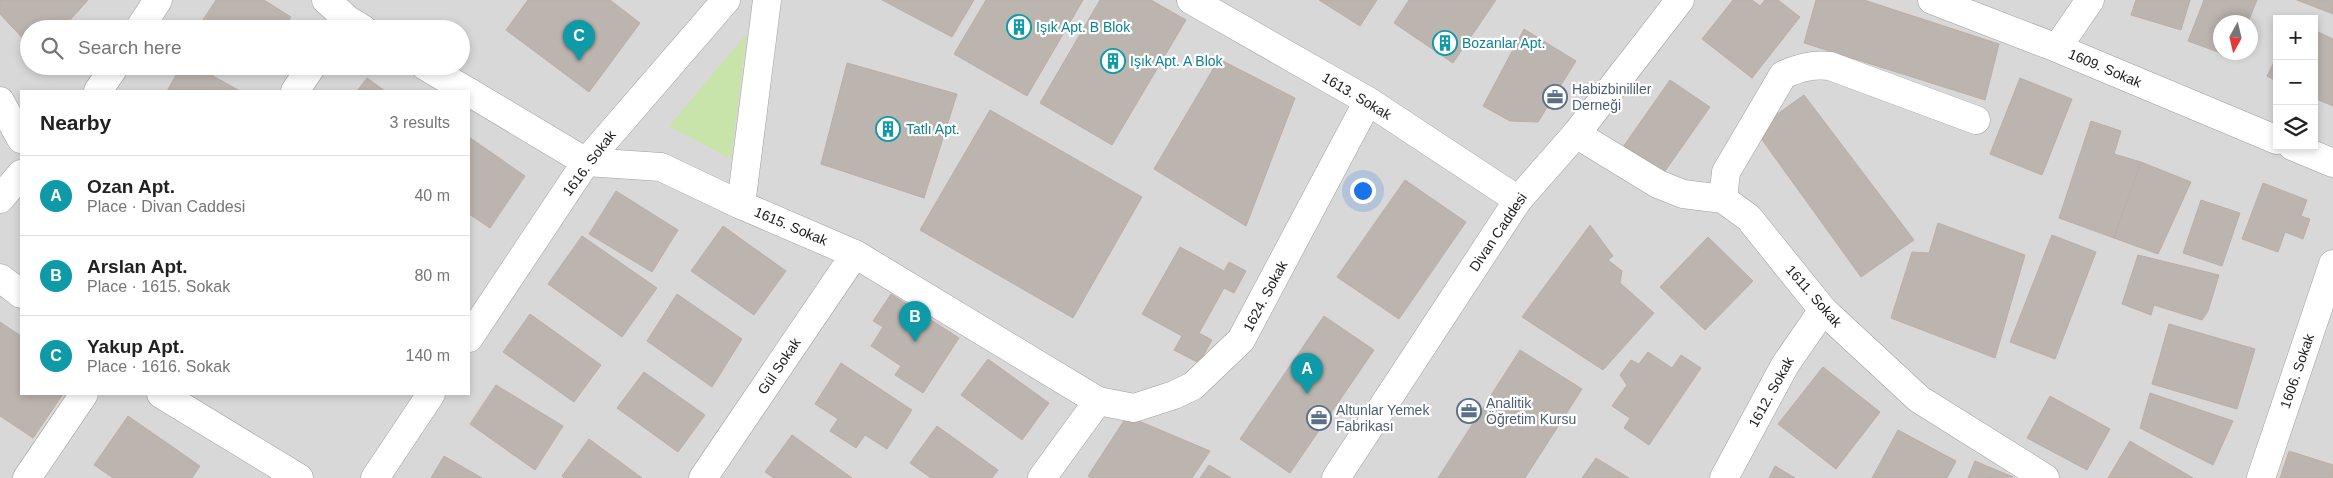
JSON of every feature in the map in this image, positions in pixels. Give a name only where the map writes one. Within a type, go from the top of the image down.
[{"type":"street","points":[[145,20],[158,0]]},
{"type":"street","points":[[326,0],[345,20]]},
{"type":"street","name":"1616. Sokak","points":[[470,336],[586,162],[726,0]]},
{"type":"street","points":[[741,205],[767,0]]},
{"type":"street","name":"1613. Sokak","points":[[1191,0],[1368,101],[1518,200]]},
{"type":"street","name":"Divan Caddesi","points":[[1336,478],[1518,200],[1576,134],[1680,0]]},
{"type":"street","name":"1609. Sokak","points":[[1932,0],[2057,48],[2273,138]]},
{"type":"street","points":[[2057,48],[2090,0]]},
{"type":"street","points":[[1722,199],[1726,172],[1783,75],[1795,70],[1808,66],[1830,66],[1976,120]]},
{"type":"street","points":[[99,90],[109,75]]},
{"type":"street","points":[[296,90],[306,75]]},
{"type":"street","name":"1615. Sokak","points":[[440,75],[465,90]]},
{"type":"street","name":"1615. Sokak","points":[[470,93],[586,162],[661,167],[741,205],[855,254],[1098,401]]},
{"type":"street","points":[[0,100],[20,137]]},
{"type":"street","name":"1624. Sokak","points":[[1098,401],[1134,408],[1174,395],[1193,386],[1241,340],[1368,101]]},
{"type":"street","name":"1611. Sokak","points":[[1576,134],[1658,184],[1683,194],[1722,199],[1749,218],[1822,310],[1919,399],[2045,478]]},
{"type":"street","points":[[2302,150],[2333,163]]},
{"type":"street","points":[[0,199],[20,175]]},
{"type":"street","name":"Gül Sokak","points":[[703,478],[855,254]]},
{"type":"street","name":"1606. Sokak","points":[[2260,478],[2333,264]]},
{"type":"street","points":[[0,278],[20,293]]},
{"type":"street","name":"1612. Sokak","points":[[1724,478],[1785,365],[1822,310]]},
{"type":"street","points":[[27,478],[83,395]]},
{"type":"street","points":[[162,395],[299,478]]},
{"type":"street","points":[[375,478],[430,395]]},
{"type":"street","points":[[1042,478],[1098,401]]},
{"type":"shaded area","points":[[0,0],[2333,0],[2333,478],[0,478]]},
{"type":"green space","points":[[747,33],[731,159],[669,126]]},
{"type":"building","points":[[0,0],[88,0],[70,20],[20,20],[20,35],[0,14]]},
{"type":"building","points":[[216,0],[264,0],[291,17],[289,20],[203,20]]},
{"type":"building","points":[[528,0],[610,0],[640,23],[589,92],[506,30]]},
{"type":"building","points":[[882,0],[974,0],[952,37]]},
{"type":"building","name":"Işık Apt. B Blok","points":[[986,0],[1083,0],[1027,96],[954,54]]},
{"type":"building","name":"Işık Apt. A Blok","points":[[1100,0],[1151,0],[1186,20],[1112,145],[1040,103]]},
{"type":"building","points":[[1319,0],[1377,0],[1360,26]]},
{"type":"building","name":"Bozanlar Apt.","points":[[1409,0],[1496,0],[1453,63],[1394,23]]},
{"type":"building","points":[[1733,0],[1752,0],[1760,6],[1765,0],[1778,0],[1800,17],[1752,78],[1702,39]]},
{"type":"building","points":[[1816,0],[1864,0],[1999,44],[1985,100],[1804,43]]},
{"type":"building","points":[[2136,0],[2190,0],[2181,30],[2131,15]]},
{"type":"building","points":[[2204,0],[2257,0],[2251,15],[2213,15],[2213,50],[2188,41]]},
{"type":"building","points":[[2297,0],[2333,0],[2333,14]]},
{"type":"building","points":[[1524,29],[1576,61],[1538,122],[1510,121],[1483,106]]},
{"type":"building","points":[[2318,32],[2333,39],[2333,106],[2318,100]]},
{"type":"building","points":[[1219,59],[1295,98],[1246,226],[1154,169]]},
{"type":"building","name":"Tatlı Apt.","points":[[847,63],[957,94],[924,198],[821,164]]},
{"type":"building","points":[[2273,64],[2273,79],[2267,76]]},
{"type":"building","points":[[176,75],[211,75],[238,90],[168,90]]},
{"type":"building","points":[[367,78],[384,90],[358,90]]},
{"type":"building","points":[[2020,78],[2072,99],[2042,175],[1990,154]]},
{"type":"building","points":[[1670,80],[1710,107],[1663,174],[1623,147]]},
{"type":"building","points":[[1804,95],[1914,240],[1861,277],[1755,130]]},
{"type":"building","points":[[990,110],[1142,197],[1073,318],[920,230]]},
{"type":"building","points":[[2091,121],[2121,131],[2114,154],[2141,162],[2114,238],[2059,218]]},
{"type":"building","points":[[470,138],[525,176],[490,228],[470,215]]},
{"type":"building","points":[[2141,162],[2191,182],[2158,254],[2114,238]]},
{"type":"building","points":[[1405,180],[1466,222],[1399,319],[1337,277]]},
{"type":"building","points":[[2263,183],[2307,200],[2301,216],[2310,219],[2303,239],[2285,232],[2278,252],[2242,239]]},
{"type":"building","points":[[616,191],[678,230],[652,272],[589,234]]},
{"type":"building","points":[[2201,200],[2240,213],[2222,266],[2183,253]]},
{"type":"building","points":[[1938,223],[2025,255],[1995,358],[1891,318],[1912,252],[1929,253]]},
{"type":"building","points":[[1590,225],[1613,256],[1608,260],[1622,271],[1620,283],[1654,313],[1603,370],[1522,317]]},
{"type":"building","points":[[723,226],[786,271],[754,315],[691,271]]},
{"type":"building","points":[[2052,235],[2096,252],[2055,359],[2010,342]]},
{"type":"building","points":[[582,236],[657,288],[622,337],[548,284]]},
{"type":"building","points":[[1708,237],[1753,281],[1705,330],[1660,287]]},
{"type":"building","points":[[1180,247],[1224,271],[1229,262],[1246,271],[1234,293],[1224,288],[1199,333],[1212,340],[1199,363],[1174,350],[1182,336],[1142,314]]},
{"type":"building","points":[[2138,255],[2219,275],[2208,311],[2202,320],[2154,305],[2151,315],[2122,304]]},
{"type":"building","points":[[677,294],[742,339],[712,387],[647,341]]},
{"type":"building","points":[[891,294],[959,338],[923,393],[895,375],[901,366],[871,346],[883,327],[873,321]]},
{"type":"building","points":[[530,314],[601,365],[574,402],[503,352]]},
{"type":"building","points":[[1324,316],[1374,350],[1290,473],[1240,439]]},
{"type":"building","points":[[0,322],[20,335],[20,395],[62,395],[33,438],[0,416]]},
{"type":"building","points":[[2169,324],[2255,349],[2237,409],[2152,384]]},
{"type":"building","points":[[1520,350],[1582,389],[1525,478],[1438,478]]},
{"type":"building","points":[[1648,352],[1672,368],[1681,355],[1701,368],[1649,445],[1624,428],[1630,418],[1612,406],[1627,385],[1620,375],[1631,360],[1639,364]]},
{"type":"building","points":[[988,359],[1049,403],[1022,440],[961,395]]},
{"type":"building","points":[[841,363],[912,410],[887,449],[865,435],[856,448],[830,431],[838,419],[815,404]]},
{"type":"building","points":[[1823,367],[1880,412],[1836,469],[1778,424]]},
{"type":"building","points":[[644,372],[705,415],[678,452],[617,408]]},
{"type":"building","points":[[496,385],[563,426],[535,470],[470,424]]},
{"type":"building","points":[[2150,393],[2233,421],[2213,465],[2140,428]]},
{"type":"building","points":[[2050,396],[2110,429],[2087,470],[2027,438]]},
{"type":"building","points":[[128,416],[200,466],[192,478],[113,478],[94,465]]},
{"type":"building","points":[[1127,416],[1210,451],[1192,478],[1091,478],[1088,476]]},
{"type":"building","points":[[937,426],[998,470],[992,478],[931,478],[910,463]]},
{"type":"building","points":[[1898,430],[1956,461],[1947,478],[1872,478]]},
{"type":"building","points":[[792,435],[852,478],[774,478],[765,472]]},
{"type":"building","points":[[589,439],[642,478],[564,478],[562,476]]},
{"type":"building","points":[[2130,441],[2193,478],[2108,478]]},
{"type":"building","points":[[2289,451],[2333,465],[2333,478],[2280,478]]},
{"type":"building","points":[[444,456],[482,478],[431,478]]},
{"type":"building","points":[[1596,458],[1629,478],[1582,478]]},
{"type":"building","points":[[1975,461],[2013,477],[1968,478]]},
{"type":"building","points":[[1209,465],[1231,478],[1200,478]]},
{"type":"building","points":[[1775,466],[1795,478],[1769,478]]},
{"type":"place","name":"Işık Apt. B Blok","points":[[1019,27]]},
{"type":"place","name":"Bozanlar Apt.","points":[[1445,43]]},
{"type":"place","name":"Yakup Apt.","points":[[579,61]]},
{"type":"place","name":"Işık Apt. A Blok","points":[[1113,61]]},
{"type":"place","name":"Habizbinililer Derneği","points":[[1555,97]]},
{"type":"place","name":"Tatlı Apt.","points":[[888,129]]},
{"type":"place","name":"Arslan Apt.","points":[[915,342]]},
{"type":"place","name":"Ozan Apt.","points":[[1307,394]]},
{"type":"place","name":"Analitik Öğretim Kursu","points":[[1469,411]]},
{"type":"place","name":"Altunlar Yemek Fabrikası","points":[[1319,418]]}]
